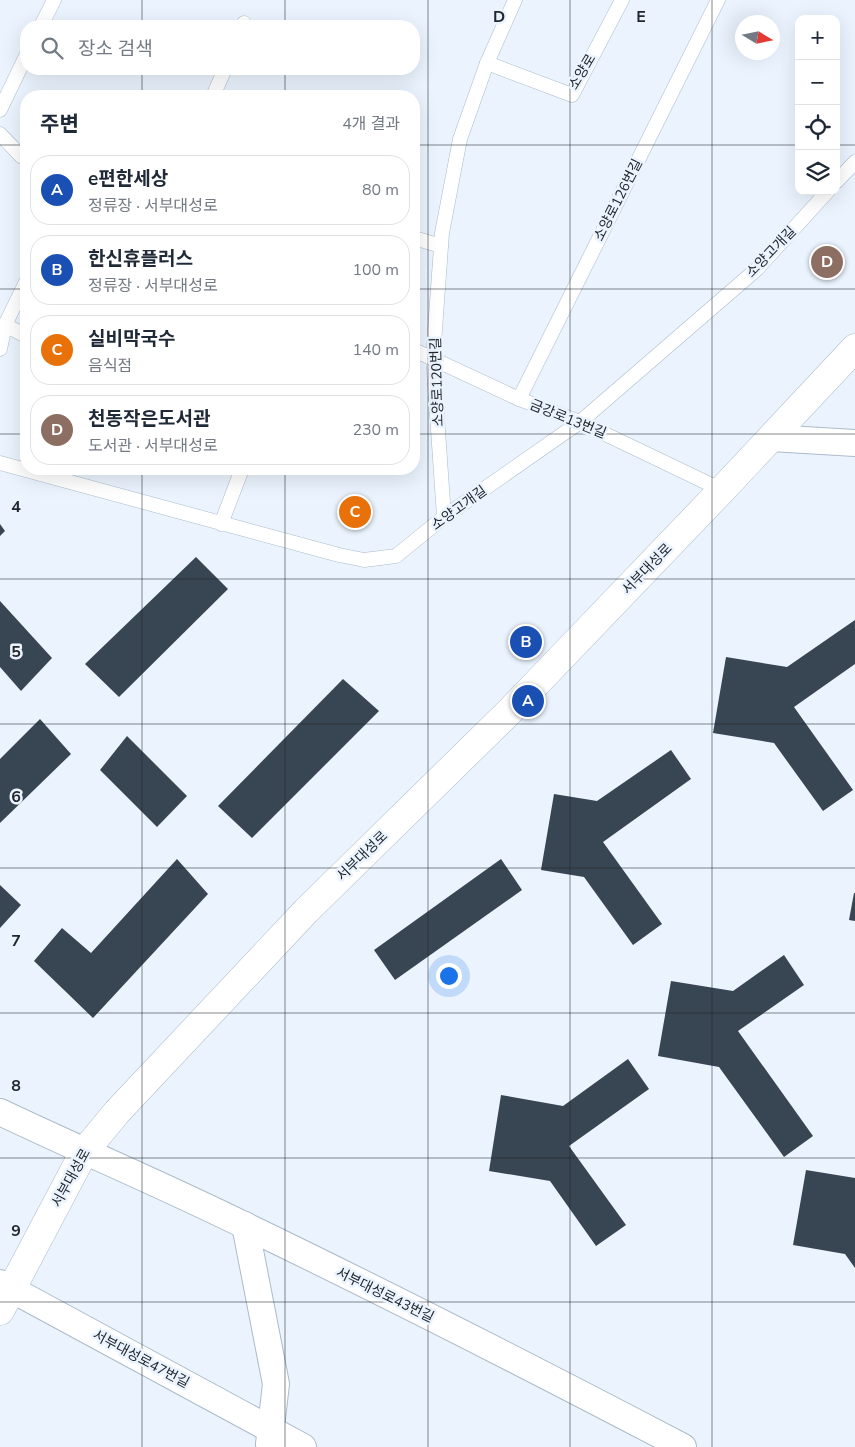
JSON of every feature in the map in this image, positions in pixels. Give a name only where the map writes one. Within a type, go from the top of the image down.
[{"type":"street","name":"서부대성로","points":[[4,1294],[84,1152],[117,1112],[306,911],[510,711],[855,348]]},
{"type":"street","points":[[771,438],[855,443]]},
{"type":"street","name":"서부대성로43번길","points":[[0,1112],[245,1225],[540,1372],[683,1447]]},
{"type":"street","points":[[245,1225],[276,1384],[270,1438]]},
{"type":"street","name":"서부대성로47번길","points":[[4,1294],[270,1438],[304,1447]]},
{"type":"lane","points":[[44,20],[54,0]]},
{"type":"lane","name":"소양로120번길","points":[[444,517],[433,357],[442,233],[460,139],[487,63],[515,0]]},
{"type":"lane","name":"소양로","points":[[487,63],[572,95],[622,0]]},
{"type":"lane","name":"소양로126번길","points":[[519,399],[718,0]]},
{"type":"lane","points":[[0,110],[20,68]]},
{"type":"lane","points":[[216,90],[222,75]]},
{"type":"lane","points":[[0,134],[20,156]]},
{"type":"lane","points":[[840,178],[855,162]]},
{"type":"lane","name":"소양고개길","points":[[43,475],[221,524],[364,560],[396,556],[444,517],[580,422],[757,269],[824,195]]},
{"type":"lane","points":[[420,240],[441,246]]},
{"type":"lane","points":[[0,348],[5,325],[20,294]]},
{"type":"lane","points":[[5,325],[20,333]]},
{"type":"lane","name":"금강로13번길","points":[[420,352],[519,399],[580,422],[722,490]]},
{"type":"lane","name":"소양고개길","points":[[0,463],[20,469]]},
{"type":"lane","points":[[221,524],[240,475]]},
{"type":"building","points":[[0,524],[5,531],[0,536]]},
{"type":"building","points":[[196,557],[228,589],[119,697],[85,664]]},
{"type":"building","points":[[0,601],[52,658],[21,691],[0,667]]},
{"type":"building","points":[[855,620],[855,664],[794,707],[853,790],[823,811],[774,743],[713,733],[726,657],[787,667]]},
{"type":"building","points":[[343,679],[379,711],[252,838],[218,806]]},
{"type":"building","points":[[40,719],[71,754],[0,823],[0,759]]},
{"type":"building","points":[[127,736],[187,796],[157,827],[100,770]]},
{"type":"building","points":[[671,750],[691,779],[603,842],[662,924],[633,945],[584,877],[541,870],[554,794],[597,801]]},
{"type":"building","points":[[177,859],[208,894],[93,1018],[34,961],[62,928],[91,953]]},
{"type":"building","points":[[501,859],[522,890],[395,980],[374,950]]},
{"type":"building","points":[[0,885],[21,905],[0,928]]},
{"type":"building","points":[[855,893],[855,921],[849,920]]},
{"type":"building","points":[[784,955],[804,985],[738,1031],[813,1136],[784,1157],[719,1067],[658,1056],[671,981],[733,991]]},
{"type":"building","points":[[628,1059],[649,1089],[569,1146],[626,1225],[596,1246],[550,1181],[489,1171],[501,1095],[563,1106]]},
{"type":"building","points":[[806,1170],[855,1178],[855,1268],[845,1254],[793,1245]]},
{"type":"place","name":"천동작은도서관","points":[[827,262]]},
{"type":"place","name":"실비막국수","points":[[355,512]]},
{"type":"place","name":"한신휴플러스","points":[[526,642]]},
{"type":"place","name":"e편한세상","points":[[528,701]]}]
